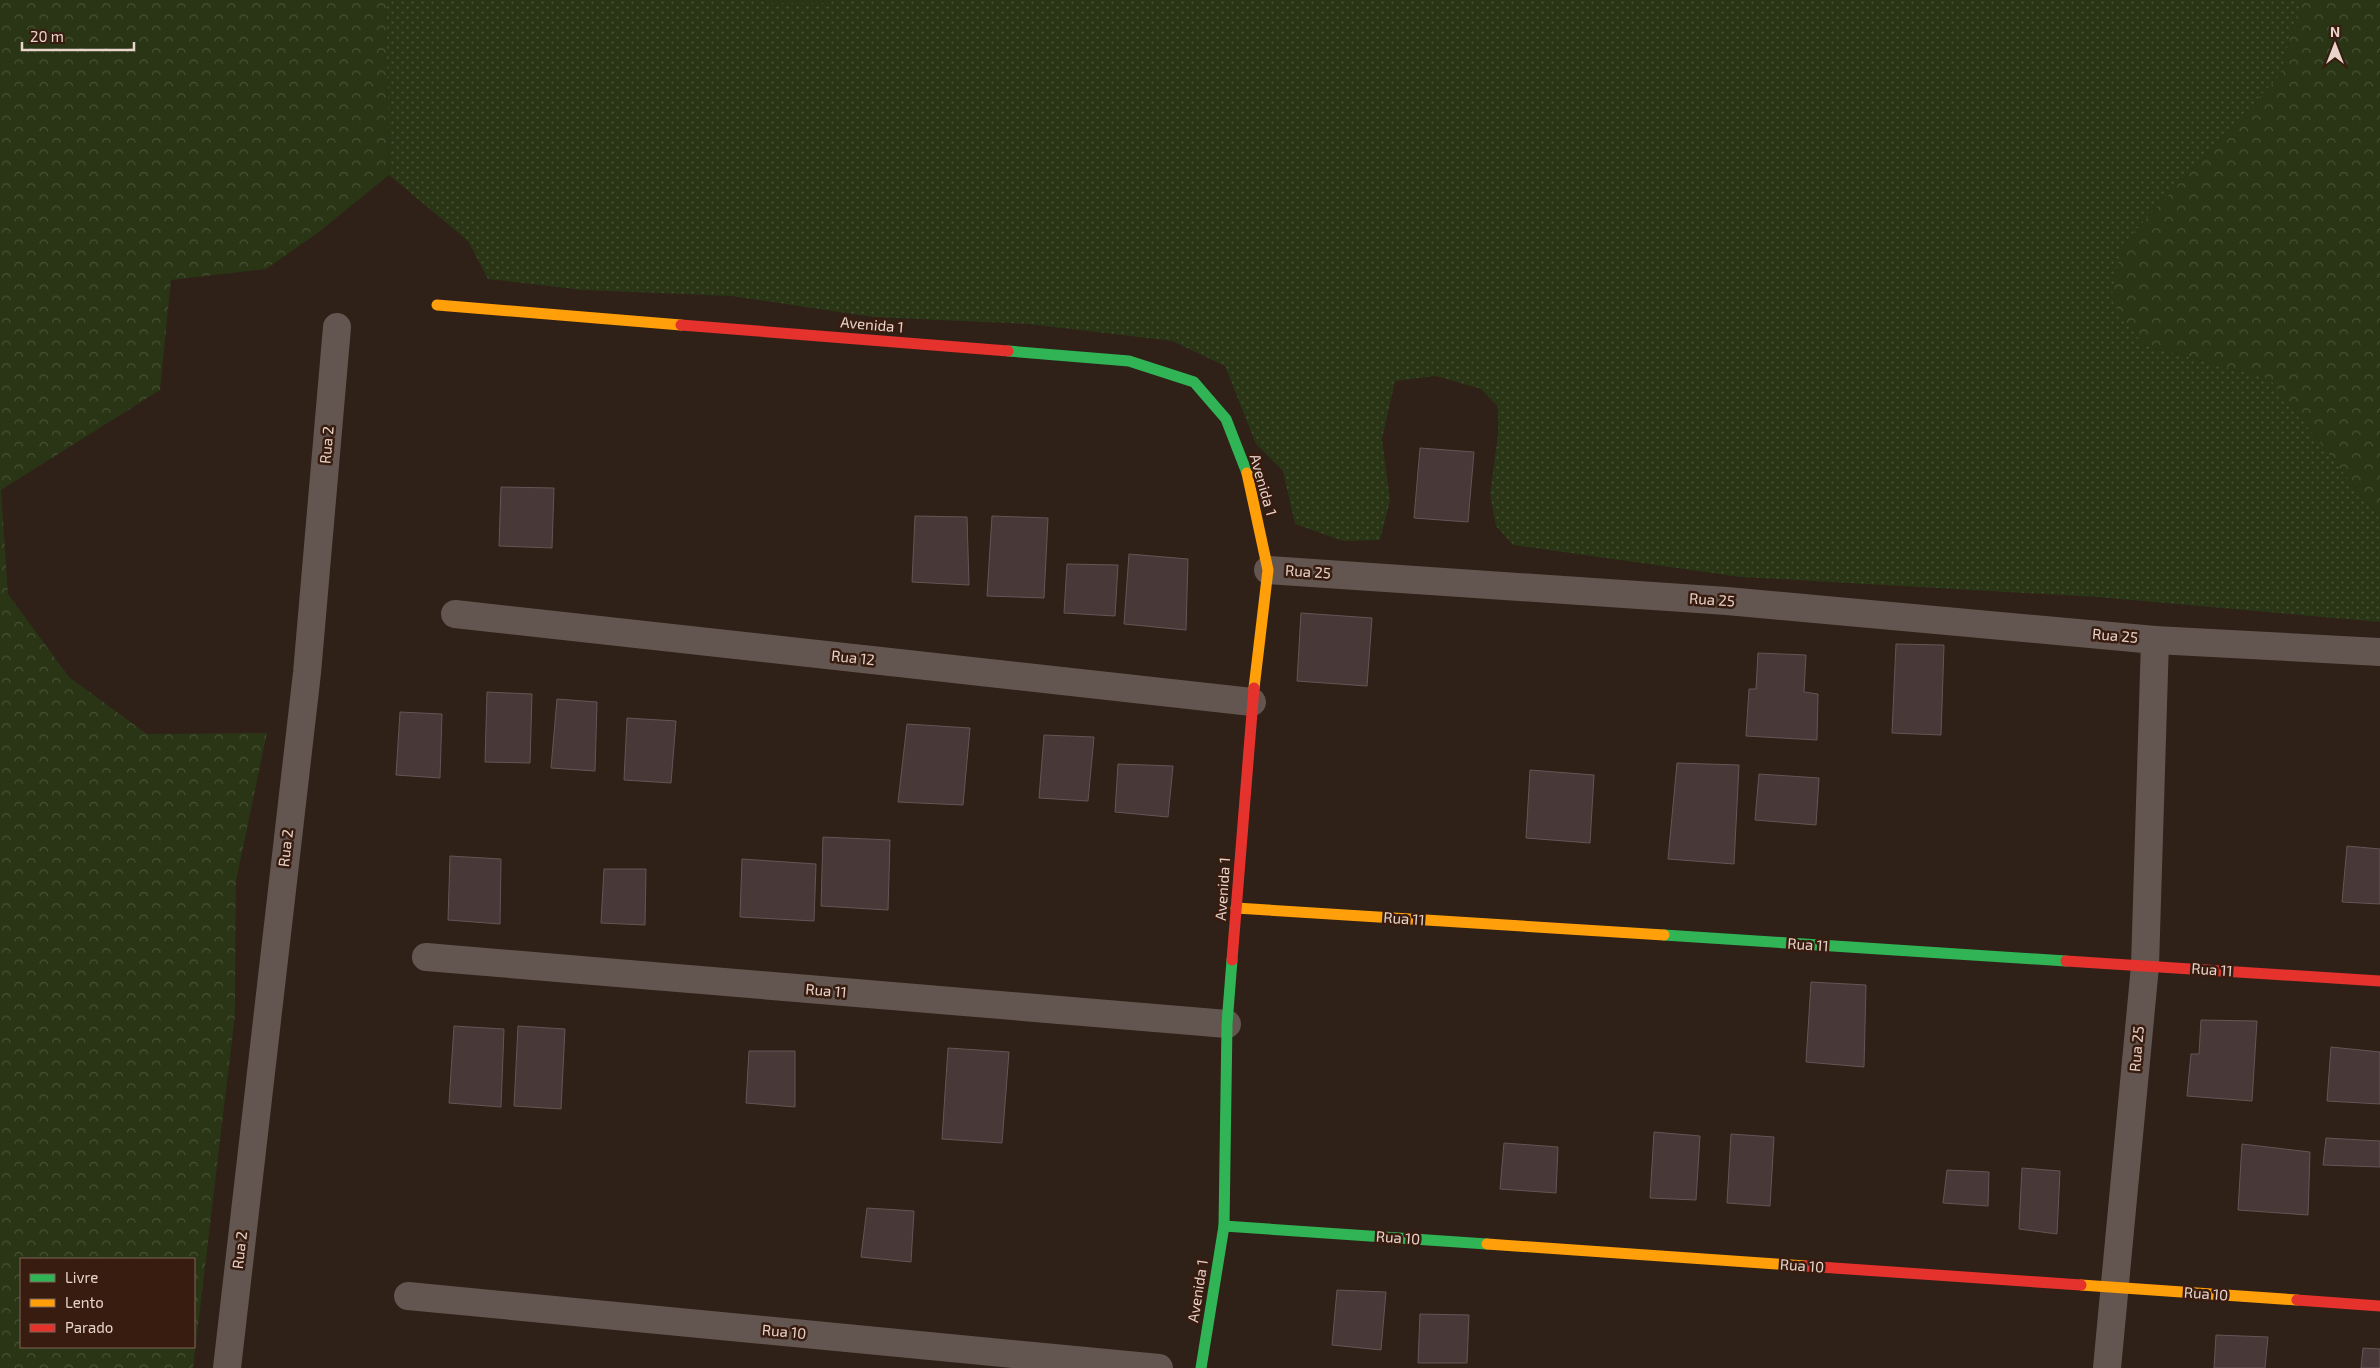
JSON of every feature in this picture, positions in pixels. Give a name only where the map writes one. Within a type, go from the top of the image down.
[{"type":"street","name":"Avenida 1","points":[[437,305],[1129,361],[1194,382],[1226,419],[1250,481],[1268,570],[1252,702],[1227,1024],[1224,1226],[1201,1368]]},
{"type":"street","name":"Rua 2","points":[[226,1368],[306,673],[337,327]]},
{"type":"street","name":"Rua 25","points":[[1268,570],[1727,601],[2155,640],[2380,652]]},
{"type":"street","name":"Rua 12","points":[[455,614],[1252,702]]},
{"type":"street","name":"Rua 25","points":[[2107,1368],[2145,966],[2155,640]]},
{"type":"street","name":"Rua 11","points":[[1236,908],[2380,981]]},
{"type":"street","name":"Rua 11","points":[[426,958],[1227,1024]]},
{"type":"street","name":"Rua 10","points":[[1224,1226],[2380,1306]]},
{"type":"street","name":"Rua 10","points":[[408,1296],[1160,1368]]},
{"type":"green space","points":[[0,0],[386,0],[389,175],[319,232],[266,269],[171,280],[160,390],[1,490],[8,594],[69,677],[147,734],[267,733],[236,881],[235,1015],[193,1368],[0,1368]]},
{"type":"green space","points":[[386,0],[762,0],[766,3],[828,3],[833,0],[2301,0],[2280,75],[2122,245],[2143,345],[2270,379],[2380,519],[2380,622],[2097,597],[1741,577],[1513,545],[1496,526],[1490,494],[1498,435],[1498,407],[1481,389],[1436,376],[1395,381],[1382,439],[1390,500],[1380,540],[1343,541],[1295,524],[1283,471],[1256,444],[1225,366],[1172,341],[1029,324],[873,317],[731,296],[583,290],[488,279],[468,241],[389,175]]},
{"type":"green space","points":[[763,0],[833,0],[828,3],[766,3]]},
{"type":"green space","points":[[2301,0],[2380,0],[2380,519],[2270,379],[2143,345],[2111,299],[2122,245],[2280,75]]},
{"type":"building","points":[[1420,448],[1474,452],[1468,522],[1414,518]]},
{"type":"building","points":[[501,487],[554,488],[552,548],[499,546]]},
{"type":"building","points":[[915,516],[967,517],[969,585],[912,582]]},
{"type":"building","points":[[992,516],[1048,518],[1044,598],[987,596]]},
{"type":"building","points":[[1129,554],[1188,559],[1186,630],[1124,624]]},
{"type":"building","points":[[1067,564],[1118,565],[1115,616],[1064,613]]},
{"type":"building","points":[[1301,613],[1372,618],[1367,686],[1297,681]]},
{"type":"building","points":[[1896,644],[1944,645],[1941,735],[1892,733]]},
{"type":"building","points":[[1758,653],[1806,655],[1804,692],[1818,694],[1817,740],[1746,736],[1749,689],[1756,689]]},
{"type":"building","points":[[487,692],[532,694],[530,763],[485,762]]},
{"type":"building","points":[[557,699],[597,702],[595,771],[551,768]]},
{"type":"building","points":[[400,712],[442,714],[440,778],[396,775]]},
{"type":"building","points":[[627,718],[676,721],[671,783],[624,780]]},
{"type":"building","points":[[907,724],[970,728],[963,805],[898,802]]},
{"type":"building","points":[[1044,735],[1094,737],[1088,801],[1039,798]]},
{"type":"building","points":[[1677,763],[1739,765],[1734,864],[1668,859]]},
{"type":"building","points":[[1118,764],[1173,766],[1168,817],[1115,812]]},
{"type":"building","points":[[1530,770],[1594,775],[1590,843],[1526,838]]},
{"type":"building","points":[[1759,774],[1819,778],[1816,825],[1755,820]]},
{"type":"building","points":[[823,837],[890,840],[888,910],[821,906]]},
{"type":"building","points":[[2347,846],[2380,849],[2380,904],[2342,902]]},
{"type":"building","points":[[450,856],[501,859],[500,924],[448,920]]},
{"type":"building","points":[[742,859],[816,864],[814,921],[740,917]]},
{"type":"building","points":[[604,869],[646,869],[645,925],[601,923]]},
{"type":"building","points":[[1811,982],[1866,985],[1864,1067],[1806,1062]]},
{"type":"building","points":[[2201,1020],[2257,1021],[2252,1101],[2187,1096],[2191,1054],[2199,1054]]},
{"type":"building","points":[[454,1026],[504,1029],[501,1107],[449,1103]]},
{"type":"building","points":[[518,1026],[565,1029],[561,1109],[514,1106]]},
{"type":"building","points":[[2331,1047],[2380,1052],[2380,1104],[2327,1101]]},
{"type":"building","points":[[948,1048],[1009,1052],[1002,1143],[942,1139]]},
{"type":"building","points":[[749,1051],[795,1051],[795,1107],[746,1103]]},
{"type":"building","points":[[1654,1132],[1700,1136],[1696,1200],[1650,1198]]},
{"type":"building","points":[[1731,1134],[1774,1137],[1770,1206],[1727,1203]]},
{"type":"building","points":[[2326,1138],[2380,1141],[2380,1167],[2323,1165]]},
{"type":"building","points":[[1504,1143],[1558,1147],[1556,1193],[1500,1189]]},
{"type":"building","points":[[2242,1144],[2310,1152],[2308,1215],[2238,1210]]},
{"type":"building","points":[[2022,1168],[2060,1171],[2057,1234],[2019,1229]]},
{"type":"building","points":[[1947,1170],[1989,1172],[1988,1206],[1943,1203]]},
{"type":"building","points":[[867,1208],[914,1211],[911,1262],[861,1257]]},
{"type":"building","points":[[1337,1290],[1386,1292],[1381,1350],[1332,1345]]},
{"type":"building","points":[[1420,1314],[1469,1315],[1467,1363],[1418,1363]]},
{"type":"building","points":[[2216,1335],[2268,1337],[2265,1368],[2214,1368]]},
{"type":"building","points":[[2363,1348],[2380,1349],[2380,1368],[2361,1368]]},
{"type":"traffic: fast","points":[[1008,351],[1129,361],[1194,382],[1226,419],[1247,473]]},
{"type":"traffic: fast","points":[[1664,935],[2066,961]]},
{"type":"traffic: fast","points":[[1201,1368],[1224,1226],[1227,1024],[1232,960]]},
{"type":"traffic: fast","points":[[1224,1226],[1487,1244]]},
{"type":"traffic: slow","points":[[437,305],[681,325]]},
{"type":"traffic: slow","points":[[1247,473],[1268,570],[1254,688]]},
{"type":"traffic: slow","points":[[1236,908],[1664,935]]},
{"type":"traffic: slow","points":[[1487,1244],[1805,1266]]},
{"type":"traffic: slow","points":[[2081,1285],[2297,1300]]},
{"type":"traffic: jam","points":[[681,325],[1008,351]]},
{"type":"traffic: jam","points":[[1232,960],[1254,688]]},
{"type":"traffic: jam","points":[[2066,961],[2380,981]]},
{"type":"traffic: jam","points":[[1805,1266],[2081,1285]]},
{"type":"traffic: jam","points":[[2297,1300],[2380,1306]]}]
